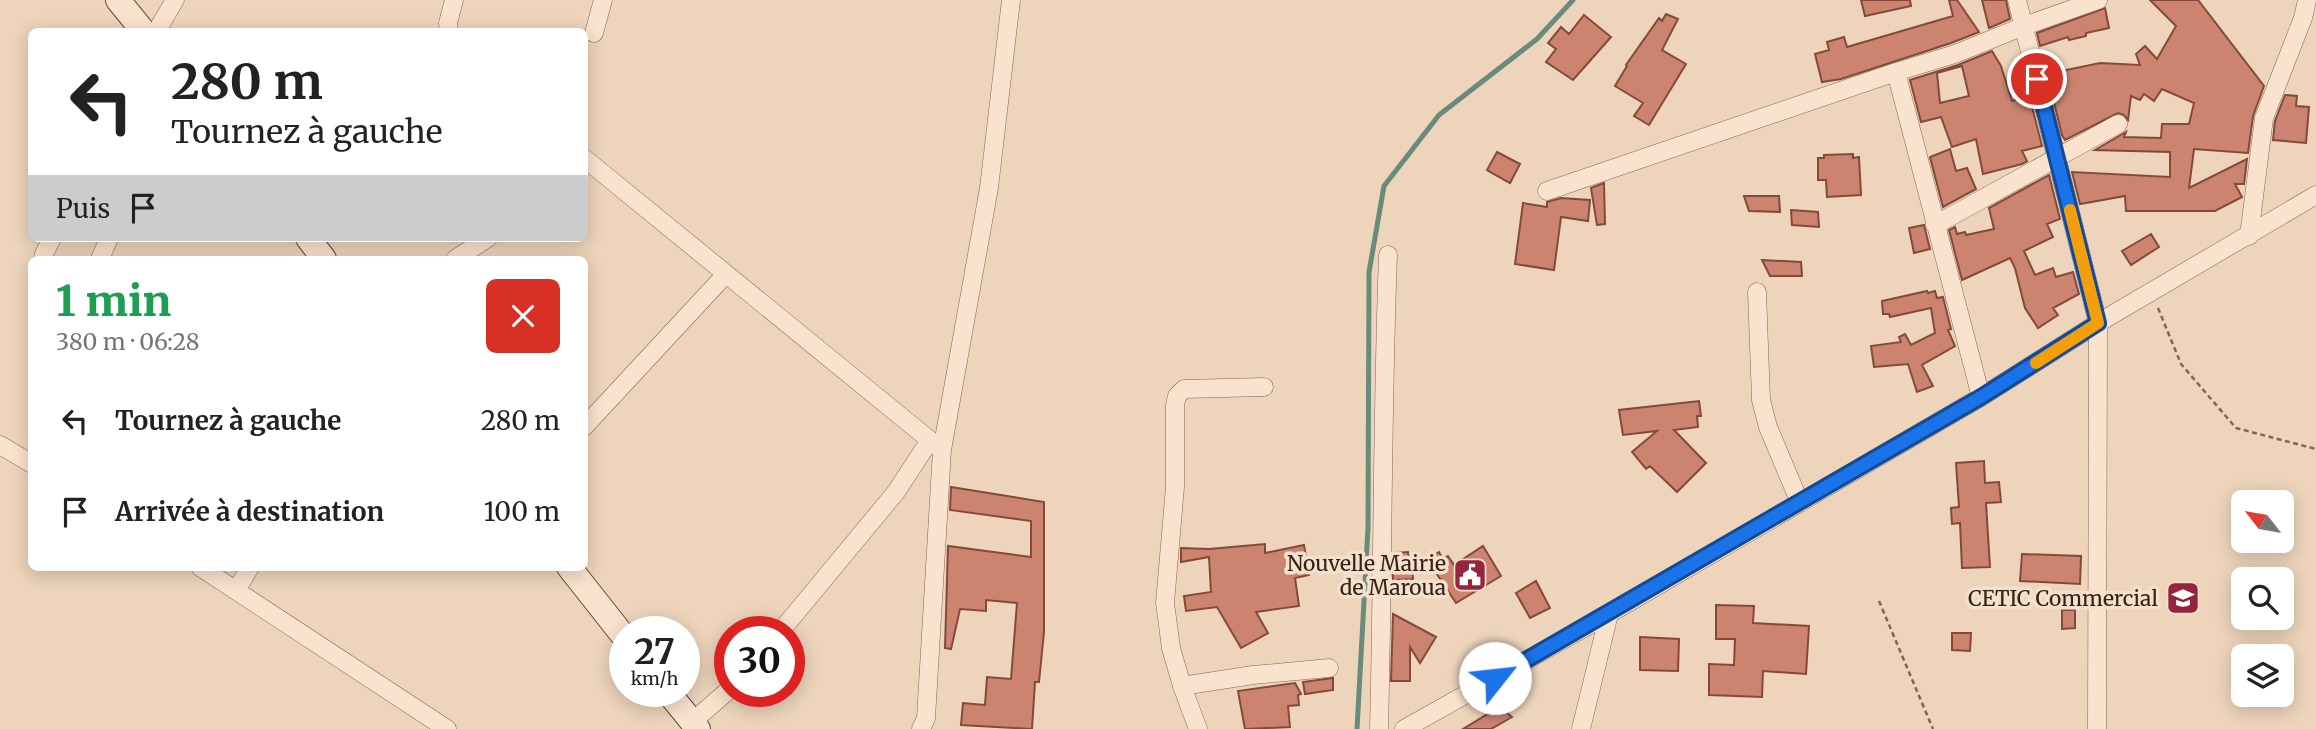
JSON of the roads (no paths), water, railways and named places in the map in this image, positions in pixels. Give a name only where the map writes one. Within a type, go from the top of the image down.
[{"type":"street","points":[[158,28],[175,0]]},
{"type":"street","points":[[449,28],[454,0]]},
{"type":"street","points":[[594,33],[603,0]]},
{"type":"street","points":[[921,729],[926,718],[936,445],[989,188],[1011,0]]},
{"type":"street","points":[[2017,0],[2098,323],[2096,729]]},
{"type":"street","points":[[1547,191],[1955,54],[2098,0]]},
{"type":"street","points":[[2249,236],[2262,128],[2303,18],[2307,0]]},
{"type":"street","points":[[123,2],[141,28]]},
{"type":"street","points":[[1896,72],[1981,397]]},
{"type":"street","points":[[1935,225],[2118,124]]},
{"type":"street","points":[[589,168],[726,274],[936,445]]},
{"type":"street","points":[[1404,729],[1800,503],[2316,195]]},
{"type":"street","points":[[311,242],[322,256]]},
{"type":"street","points":[[460,256],[482,242]]},
{"type":"street","points":[[1379,729],[1383,580],[1382,416],[1388,255]]},
{"type":"street","points":[[588,423],[726,274]]},
{"type":"street","points":[[1757,292],[1761,400],[1768,427],[1800,503]]},
{"type":"street","points":[[1198,729],[1171,648],[1165,603],[1175,487],[1175,405],[1177,396],[1184,389],[1264,387]]},
{"type":"street","points":[[0,445],[28,462]]},
{"type":"street","points":[[793,616],[936,445]]},
{"type":"street","points":[[207,571],[447,729]]},
{"type":"street","points":[[237,589],[248,571]]},
{"type":"street","points":[[572,571],[609,618]]},
{"type":"street","points":[[1590,729],[1581,729],[1609,614]]},
{"type":"street","points":[[1182,686],[1329,668]]},
{"type":"street","points":[[680,707],[695,725],[714,705]]},
{"type":"waterway","points":[[1357,729],[1368,528],[1369,272],[1384,186],[1439,115],[1537,39],[1573,0]]},
{"type":"place","name":"Nouvelle Mairie de Maroua","points":[[1470,575]]},
{"type":"place","name":"CETIC Commercial","points":[[2183,598]]}]
